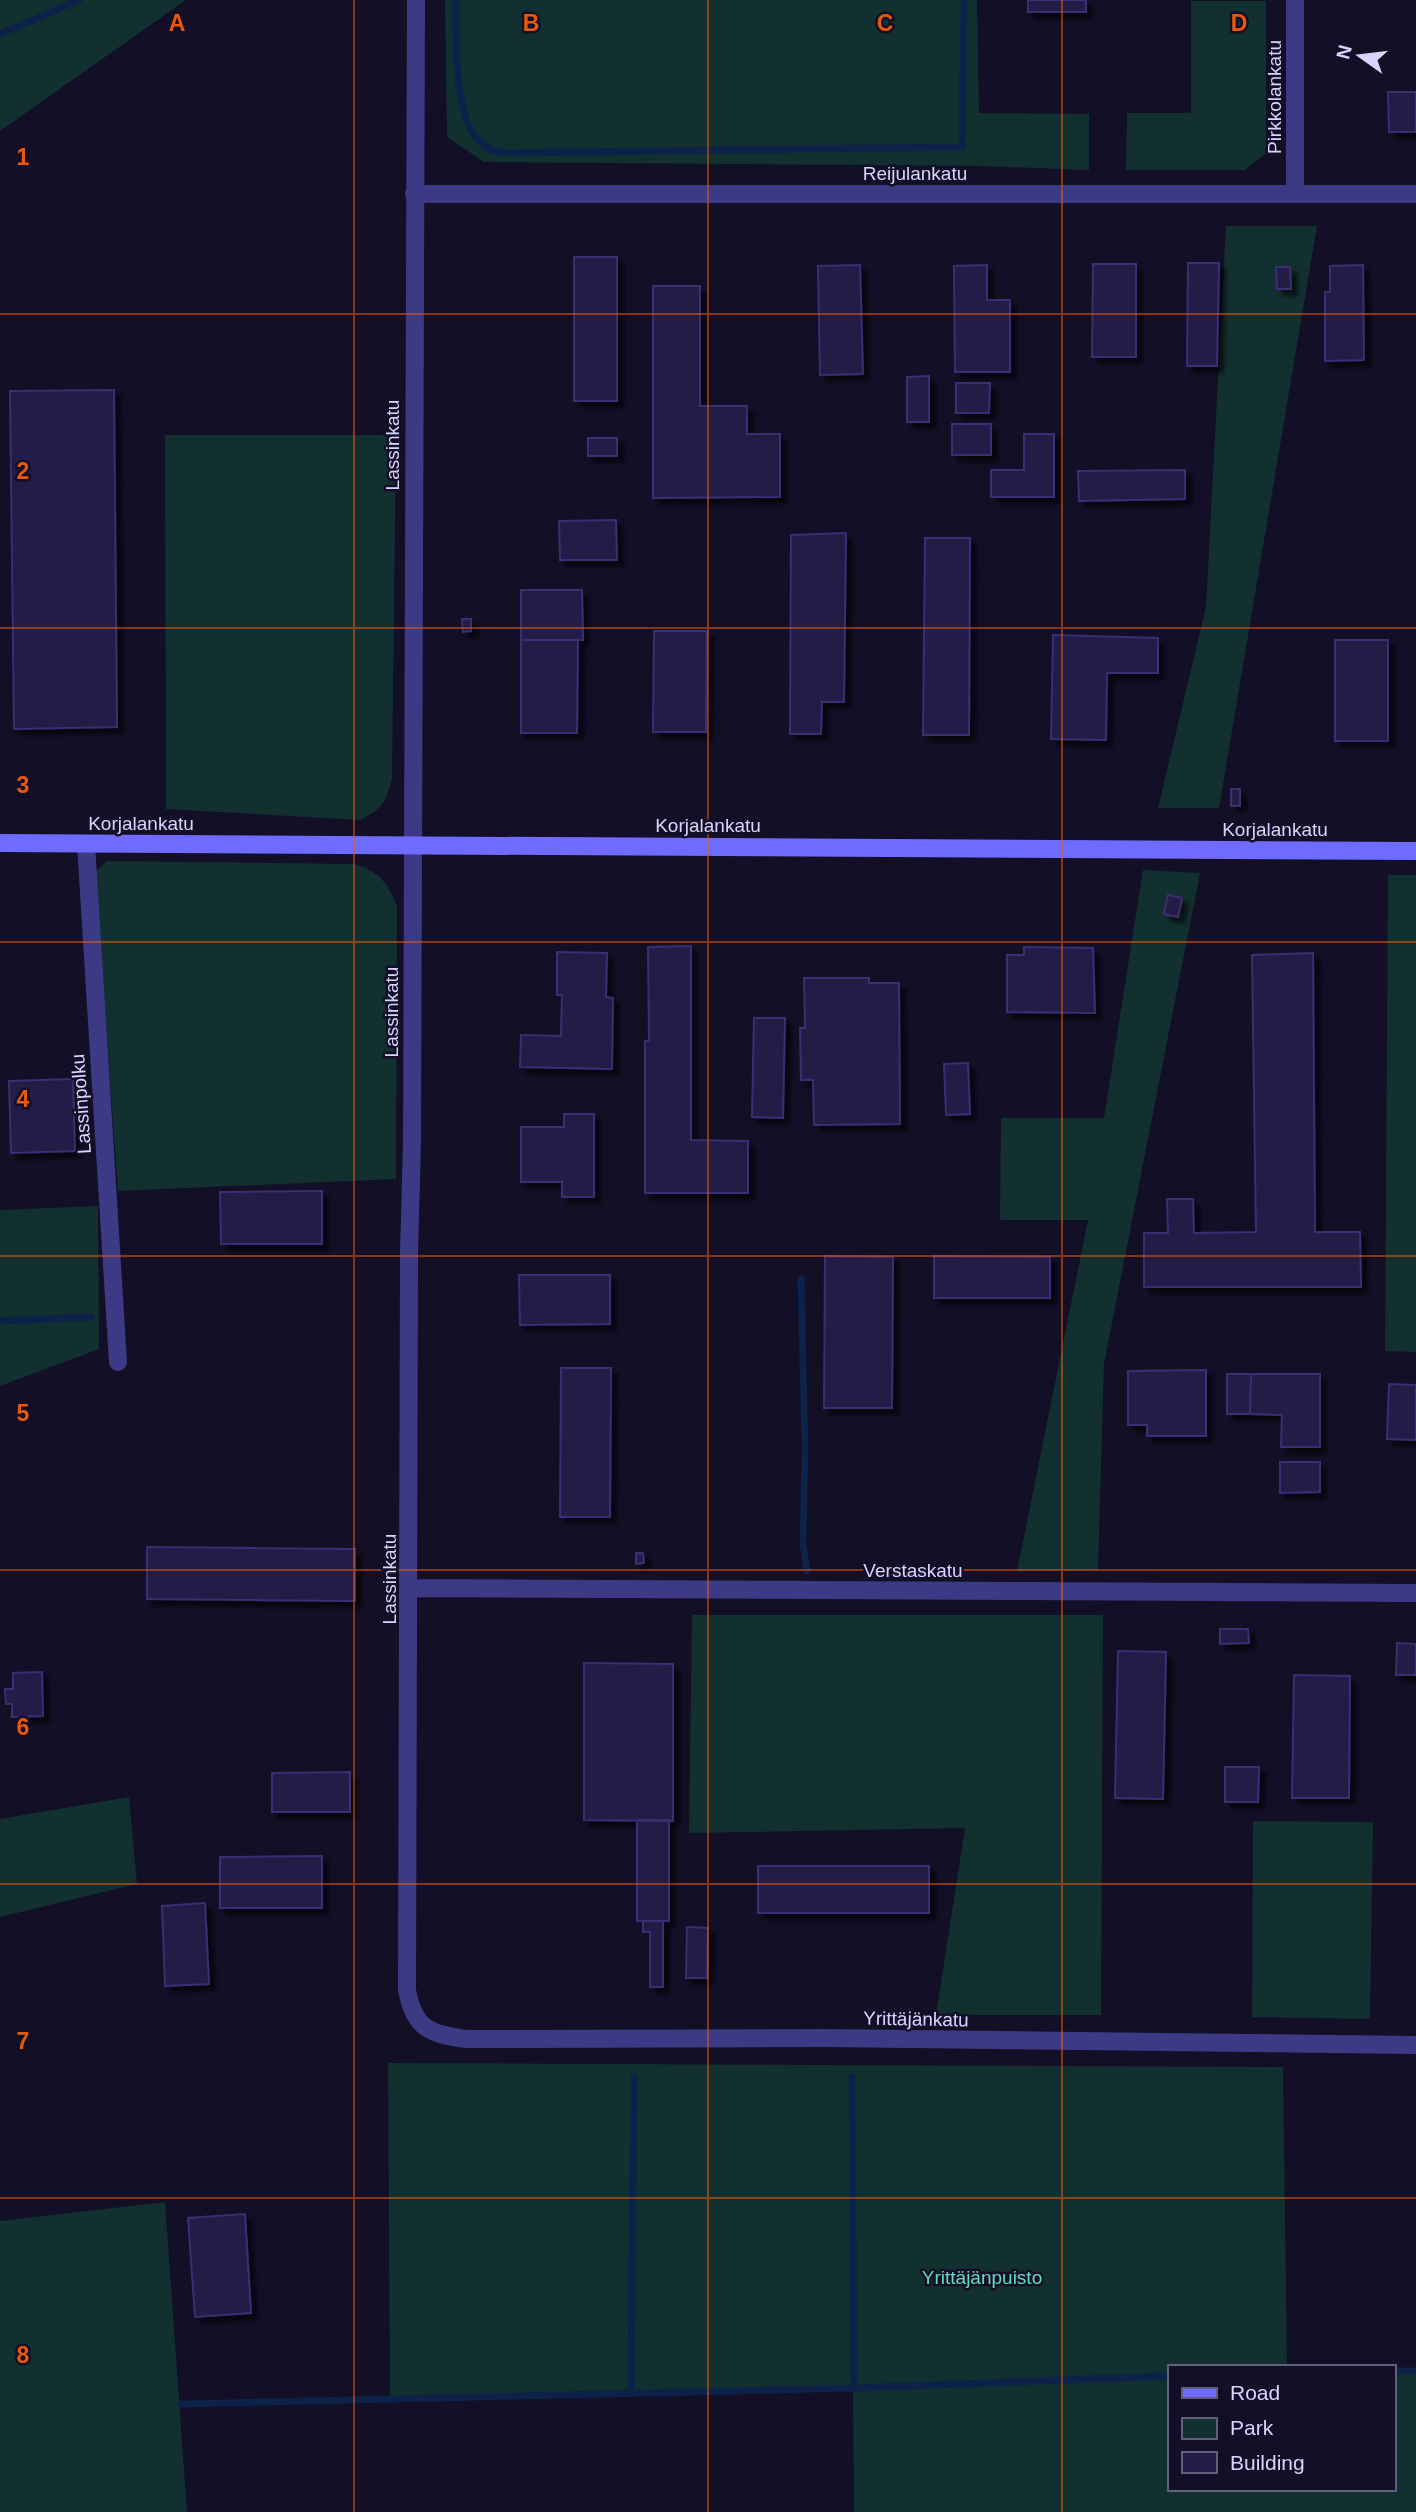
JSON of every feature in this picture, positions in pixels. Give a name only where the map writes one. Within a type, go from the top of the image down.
[{"type":"street","name":"Lassinkatu","points":[[416,0],[407,1990],[410,2006],[418,2022]]},
{"type":"street","name":"Pirkkolankatu","points":[[1295,0],[1295,194]]},
{"type":"street","name":"Reijulankatu","points":[[414,194],[1416,194]]},
{"type":"street","name":"Korjalankatu","points":[[0,843],[1416,851]]},
{"type":"street","name":"Lassinpolku","points":[[86,844],[118,1362]]},
{"type":"street","name":"Verstaskatu","points":[[410,1588],[1416,1593]]},
{"type":"street","name":"Yrittäjänkatu","points":[[418,2022],[446,2036],[467,2039],[824,2038],[1416,2046]]},
{"type":"green space","points":[[0,0],[186,0],[0,131]]},
{"type":"green space","points":[[445,0],[977,0],[979,113],[1089,114],[1089,170],[978,166],[484,162],[447,137]]},
{"type":"green space","points":[[1191,1],[1266,1],[1266,153],[1245,170],[1126,170],[1127,113],[1191,113]]},
{"type":"green space","points":[[1226,226],[1317,226],[1219,808],[1158,808],[1206,607]]},
{"type":"green space","points":[[165,435],[396,435],[392,779],[382,804],[360,820],[166,809]]},
{"type":"green space","points":[[107,861],[355,864],[382,879],[397,906],[396,1179],[118,1191],[95,872]]},
{"type":"green space","points":[[1143,870],[1200,873],[1104,1364],[1098,1570],[1017,1571],[1088,1220],[1000,1220],[1001,1118],[1104,1118]]},
{"type":"green space","points":[[1388,875],[1416,875],[1416,1352],[1385,1351]]},
{"type":"green space","points":[[98,1206],[99,1349],[0,1386],[0,1210]]},
{"type":"green space","points":[[692,1615],[1103,1615],[1101,2015],[936,2015],[965,1828],[689,1833]]},
{"type":"green space","points":[[129,1797],[137,1884],[0,1917],[0,1819]]},
{"type":"green space","points":[[1253,1821],[1373,1822],[1370,2019],[1252,2017]]},
{"type":"green space","name":"Yrittäjänpuisto","points":[[388,2063],[1283,2067],[1287,2365],[1168,2365],[1168,2491],[1395,2491],[1395,2371],[1416,2371],[1416,2512],[854,2512],[853,2388],[390,2399]]},
{"type":"green space","points":[[165,2202],[187,2512],[0,2512],[0,2221]]},
{"type":"building","points":[[1028,0],[1086,0],[1086,12],[1028,12]]},
{"type":"building","points":[[1388,92],[1416,92],[1416,132],[1389,132]]},
{"type":"building","points":[[574,257],[617,257],[617,401],[574,401]]},
{"type":"building","points":[[1188,263],[1219,263],[1217,366],[1187,366]]},
{"type":"building","points":[[1093,264],[1136,264],[1136,357],[1092,357]]},
{"type":"building","points":[[860,265],[863,374],[820,375],[818,266]]},
{"type":"building","points":[[987,265],[987,300],[1010,300],[1010,372],[955,372],[954,266]]},
{"type":"building","points":[[1363,265],[1364,360],[1325,361],[1325,292],[1330,292],[1330,266]]},
{"type":"building","points":[[1276,267],[1290,267],[1291,289],[1277,289]]},
{"type":"building","points":[[653,286],[700,286],[700,406],[747,406],[747,434],[780,434],[780,497],[653,498]]},
{"type":"building","points":[[929,376],[929,422],[907,422],[907,377]]},
{"type":"building","points":[[956,383],[990,383],[989,413],[956,413]]},
{"type":"building","points":[[114,390],[117,727],[14,729],[10,391]]},
{"type":"building","points":[[952,424],[991,424],[991,455],[952,455]]},
{"type":"building","points":[[1024,434],[1054,434],[1054,497],[991,497],[991,470],[1024,470]]},
{"type":"building","points":[[588,438],[617,438],[617,456],[588,456]]},
{"type":"building","points":[[1185,470],[1185,499],[1079,501],[1078,471]]},
{"type":"building","points":[[616,520],[617,560],[560,560],[559,521]]},
{"type":"building","points":[[846,533],[844,702],[822,702],[821,734],[790,734],[791,535]]},
{"type":"building","points":[[925,538],[970,538],[969,735],[923,735]]},
{"type":"building","points":[[521,590],[582,590],[583,640],[521,640]]},
{"type":"building","points":[[462,619],[471,619],[471,631],[463,632]]},
{"type":"building","points":[[654,631],[707,631],[706,732],[653,732]]},
{"type":"building","points":[[1053,635],[1158,638],[1158,673],[1107,673],[1106,740],[1051,739]]},
{"type":"building","points":[[521,640],[578,640],[577,733],[521,733]]},
{"type":"building","points":[[1335,640],[1388,640],[1388,741],[1335,741]]},
{"type":"building","points":[[1231,789],[1240,789],[1240,806],[1231,806]]},
{"type":"building","points":[[1168,895],[1182,898],[1178,917],[1164,914]]},
{"type":"building","points":[[691,946],[691,1140],[748,1141],[748,1193],[645,1193],[645,1041],[649,1041],[648,947]]},
{"type":"building","points":[[1024,947],[1093,948],[1095,1013],[1007,1012],[1007,955],[1024,955]]},
{"type":"building","points":[[557,952],[607,953],[606,997],[613,998],[612,1069],[520,1067],[521,1035],[561,1036],[562,995],[557,995]]},
{"type":"building","points":[[1313,953],[1315,1232],[1360,1232],[1361,1287],[1144,1287],[1144,1233],[1168,1233],[1167,1199],[1193,1199],[1194,1233],[1256,1232],[1252,955]]},
{"type":"building","points":[[804,978],[869,978],[869,983],[899,983],[900,1124],[814,1125],[813,1080],[801,1080],[800,1028],[805,1028]]},
{"type":"building","points":[[754,1018],[785,1018],[783,1118],[752,1117]]},
{"type":"building","points":[[968,1063],[970,1114],[946,1115],[944,1064]]},
{"type":"building","points":[[73,1079],[75,1151],[11,1153],[9,1081]]},
{"type":"building","points":[[564,1114],[594,1114],[594,1197],[562,1197],[562,1182],[521,1182],[521,1127],[564,1127]]},
{"type":"building","points":[[322,1191],[322,1244],[221,1244],[220,1192]]},
{"type":"building","points":[[825,1256],[893,1257],[892,1408],[824,1408]]},
{"type":"building","points":[[934,1256],[1050,1257],[1050,1298],[934,1298]]},
{"type":"building","points":[[519,1275],[610,1275],[610,1324],[520,1325]]},
{"type":"building","points":[[561,1368],[611,1368],[610,1517],[560,1517]]},
{"type":"building","points":[[1206,1370],[1206,1436],[1147,1436],[1147,1425],[1128,1425],[1128,1371]]},
{"type":"building","points":[[1227,1374],[1251,1374],[1250,1414],[1227,1414]]},
{"type":"building","points":[[1251,1374],[1320,1374],[1320,1447],[1281,1447],[1282,1415],[1250,1414]]},
{"type":"building","points":[[1389,1384],[1416,1385],[1416,1440],[1387,1439]]},
{"type":"building","points":[[1280,1462],[1320,1462],[1320,1492],[1280,1493]]},
{"type":"building","points":[[147,1547],[355,1549],[355,1601],[147,1599]]},
{"type":"building","points":[[636,1553],[643,1553],[644,1563],[636,1564]]},
{"type":"building","points":[[1220,1629],[1248,1629],[1249,1643],[1220,1644]]},
{"type":"building","points":[[1397,1643],[1416,1644],[1416,1675],[1396,1675]]},
{"type":"building","points":[[1118,1651],[1166,1652],[1163,1799],[1115,1798]]},
{"type":"building","points":[[584,1663],[673,1664],[673,1821],[584,1820]]},
{"type":"building","points":[[42,1672],[43,1716],[12,1717],[12,1704],[6,1704],[5,1689],[13,1689],[13,1673]]},
{"type":"building","points":[[1294,1675],[1350,1676],[1349,1798],[1292,1798]]},
{"type":"building","points":[[1225,1767],[1259,1767],[1258,1802],[1225,1802]]},
{"type":"building","points":[[350,1772],[350,1812],[272,1812],[272,1773]]},
{"type":"building","points":[[637,1820],[669,1820],[669,1921],[637,1921]]},
{"type":"building","points":[[322,1856],[322,1908],[220,1908],[220,1857]]},
{"type":"building","points":[[758,1866],[929,1866],[929,1913],[758,1913]]},
{"type":"building","points":[[205,1903],[209,1984],[165,1986],[162,1906]]},
{"type":"building","points":[[643,1921],[663,1921],[663,1987],[650,1987],[650,1932],[643,1932]]},
{"type":"building","points":[[687,1927],[708,1928],[707,1978],[686,1978]]},
{"type":"building","points":[[245,2214],[251,2313],[195,2317],[188,2218]]},
{"type":"waterway","points":[[0,34],[79,0]]},
{"type":"waterway","points":[[456,0],[458,75],[465,114],[471,130],[480,142],[488,148],[504,153],[962,147],[964,0]]},
{"type":"waterway","points":[[801,1279],[805,1448],[803,1545],[807,1571]]},
{"type":"waterway","points":[[0,1321],[91,1317]]},
{"type":"waterway","points":[[631,2392],[634,2077]]},
{"type":"waterway","points":[[852,2077],[854,2388]]},
{"type":"waterway","points":[[1395,2371],[1416,2371]]},
{"type":"waterway","points":[[181,2404],[854,2388],[1168,2376]]}]
